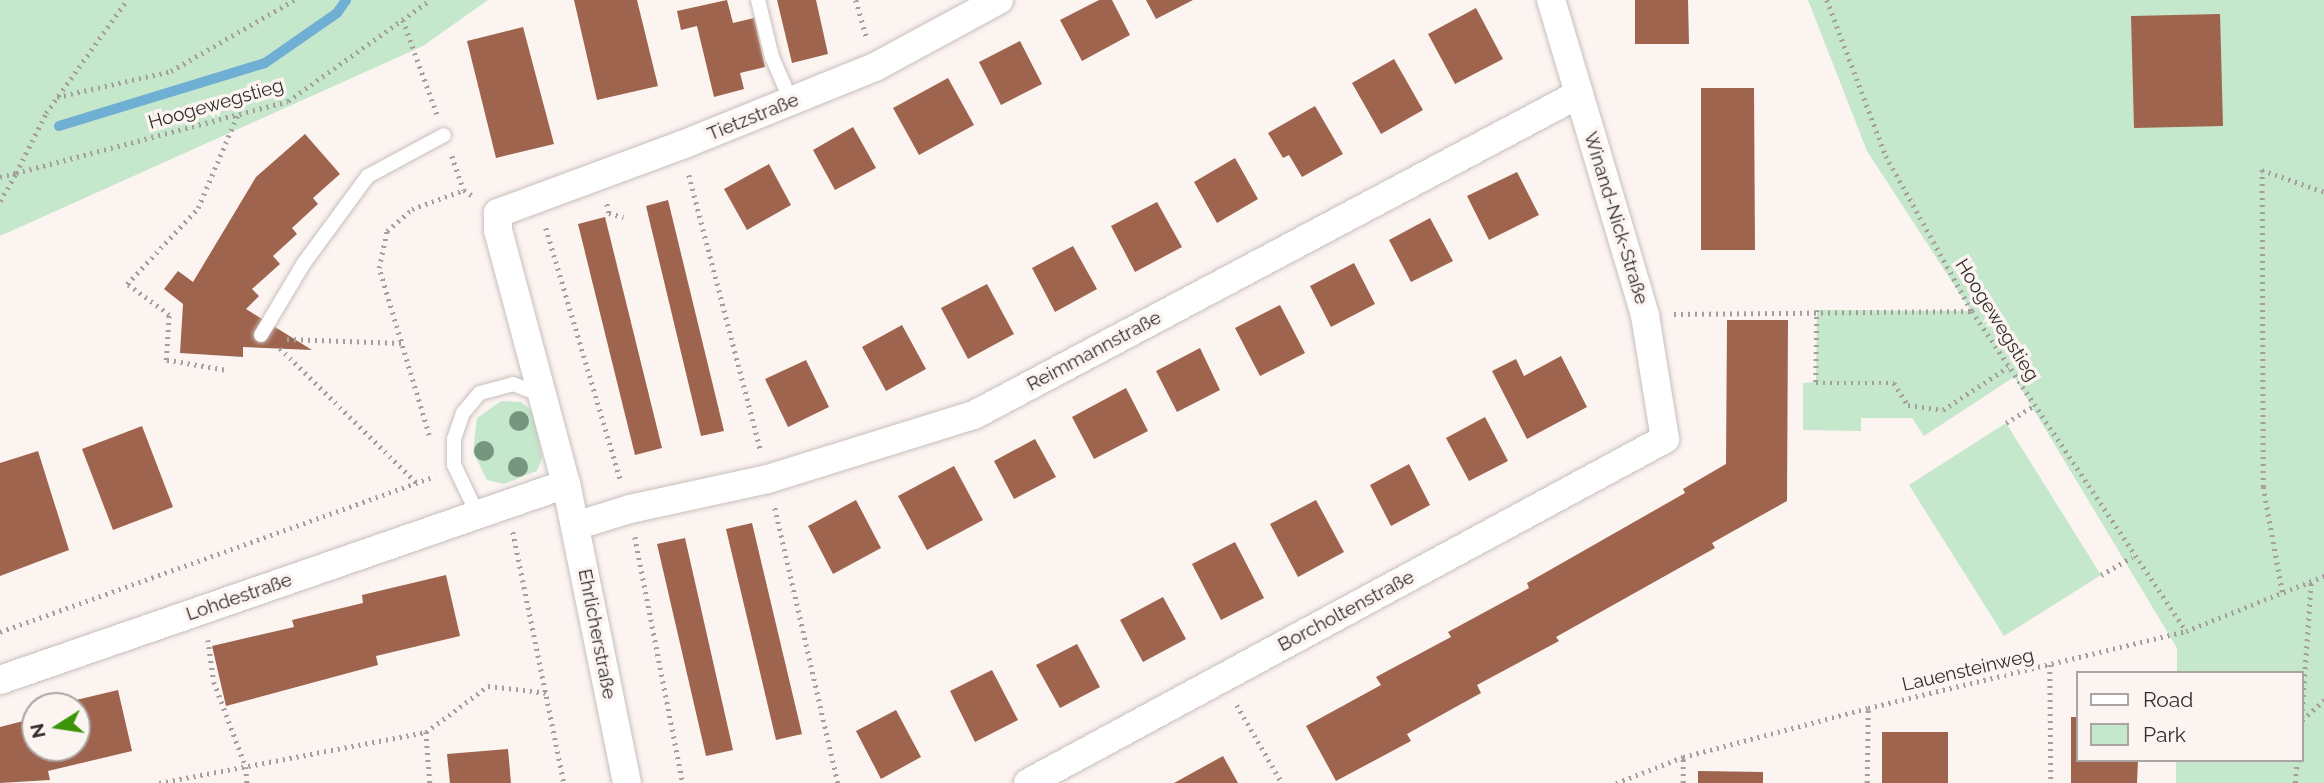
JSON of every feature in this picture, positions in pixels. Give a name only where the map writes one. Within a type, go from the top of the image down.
[{"type":"street","name":"Tietzstraße","points":[[498,213],[874,67],[999,0]]},
{"type":"street","name":"Winand-Nick-Straße","points":[[1551,0],[1645,315],[1665,439]]},
{"type":"street","name":"Reimmannstraße","points":[[575,526],[630,509],[768,479],[974,415],[1580,94]]},
{"type":"street","name":"Ehrlicherstraße","points":[[498,213],[498,230],[546,397],[566,484],[627,783]]},
{"type":"street","name":"Borcholtenstraße","points":[[1028,783],[1665,439]]},
{"type":"street","points":[[478,515],[566,484]]},
{"type":"street","name":"Lohdestraße","points":[[0,680],[478,515]]},
{"type":"lane","points":[[758,0],[772,57],[791,101]]},
{"type":"lane","points":[[265,337],[304,263],[368,176],[444,135]]},
{"type":"lane","points":[[478,515],[454,465],[454,439],[463,413],[480,393],[513,384],[546,397]]},
{"type":"path","points":[[0,201],[57,97],[127,0]]},
{"type":"path","points":[[57,97],[171,71],[294,0]]},
{"type":"path","name":"Hoogewegstieg","points":[[0,177],[288,101],[430,0]]},
{"type":"path","name":"Hoogewegstieg","points":[[1828,0],[1886,156],[1972,311],[2132,557],[2186,631]]},
{"type":"path","points":[[224,370],[166,360],[169,314],[127,284],[198,208],[237,115]]},
{"type":"path","points":[[2282,592],[2263,487],[2262,170],[2324,192]]},
{"type":"path","points":[[440,473],[379,268],[387,231],[412,209],[464,190]]},
{"type":"path","points":[[1817,310],[1816,383],[1894,383],[1908,405],[1943,410],[2008,366]]},
{"type":"path","points":[[1645,315],[1817,310],[1972,311]]},
{"type":"path","points":[[265,337],[401,343]]},
{"type":"path","points":[[265,337],[419,485]]},
{"type":"path","points":[[2006,423],[2033,406]]},
{"type":"path","points":[[0,632],[419,485],[454,465]]},
{"type":"path","points":[[507,504],[549,693],[564,783]]},
{"type":"path","points":[[2101,575],[2132,557]]},
{"type":"path","name":"Lauensteinweg","points":[[1616,783],[1683,757],[1868,708],[2186,631],[2324,576]]},
{"type":"path","points":[[2303,706],[2311,581]]},
{"type":"path","points":[[204,609],[214,682],[246,767],[247,783]]},
{"type":"path","points":[[2050,665],[2051,783]]},
{"type":"path","points":[[1222,679],[1282,783]]},
{"type":"path","points":[[159,783],[426,732],[488,686],[549,693]]},
{"type":"path","points":[[2303,721],[2324,700]]},
{"type":"path","points":[[1867,783],[1868,708]]},
{"type":"path","points":[[426,732],[430,783]]},
{"type":"path","points":[[1683,757],[1683,783]]},
{"type":"path","points":[[2295,783],[2297,762]]},
{"type":"green space","points":[[0,0],[488,0],[423,46],[0,236]]},
{"type":"green space","points":[[1808,0],[2324,0],[2324,783],[2176,783],[2176,762],[2303,762],[2303,671],[2177,671],[2177,648],[2014,377],[1924,436],[1912,418],[1861,418],[1861,431],[1803,430],[1803,383],[1816,382],[1817,310],[1971,311],[1867,151]]},
{"type":"green space","points":[[501,401],[521,402],[533,412],[542,458],[537,471],[504,484],[487,480],[473,452],[477,418]]},
{"type":"green space","points":[[2006,423],[2101,575],[2004,636],[1909,485]]},
{"type":"building","points":[[574,0],[637,0],[658,86],[597,100]]},
{"type":"building","points":[[727,0],[733,23],[754,18],[765,67],[740,73],[744,89],[714,97],[697,26],[681,30],[677,11]]},
{"type":"building","points":[[777,0],[816,0],[828,54],[792,63]]},
{"type":"building","points":[[1099,0],[1112,0],[1130,35],[1082,61],[1060,20]]},
{"type":"building","points":[[1146,0],[1193,0],[1156,19]]},
{"type":"building","points":[[1635,0],[1688,0],[1689,44],[1635,44]]},
{"type":"building","points":[[1476,8],[1503,59],[1455,84],[1428,34]]},
{"type":"building","points":[[2220,14],[2223,126],[2134,128],[2131,16]]},
{"type":"building","points":[[523,27],[554,144],[496,158],[467,41]]},
{"type":"building","points":[[1020,41],[1042,84],[1001,105],[979,62]]},
{"type":"building","points":[[1394,59],[1423,110],[1381,134],[1352,83]]},
{"type":"building","points":[[948,78],[974,125],[919,155],[893,108]]},
{"type":"building","points":[[1701,88],[1754,88],[1755,250],[1701,250]]},
{"type":"building","points":[[1315,106],[1343,154],[1302,177],[1289,155],[1283,158],[1268,133]]},
{"type":"building","points":[[853,127],[876,168],[835,190],[813,150]]},
{"type":"building","points":[[305,134],[340,174],[313,198],[318,204],[292,228],[297,234],[273,256],[280,264],[252,289],[259,296],[246,309],[312,350],[243,347],[243,357],[180,353],[183,304],[164,289],[178,271],[193,282],[256,177]]},
{"type":"building","points":[[1235,158],[1258,199],[1217,223],[1194,182]]},
{"type":"building","points":[[769,164],[791,205],[747,230],[724,189]]},
{"type":"building","points":[[1517,172],[1539,215],[1489,240],[1467,196]]},
{"type":"building","points":[[668,200],[724,431],[701,436],[646,206]]},
{"type":"building","points":[[1157,202],[1182,247],[1135,272],[1111,226]]},
{"type":"building","points":[[605,217],[662,448],[635,455],[578,224]]},
{"type":"building","points":[[1430,218],[1453,261],[1411,282],[1389,240]]},
{"type":"building","points":[[1073,246],[1097,289],[1055,312],[1032,268]]},
{"type":"building","points":[[1354,263],[1375,304],[1331,327],[1310,286]]},
{"type":"building","points":[[987,284],[1014,334],[968,359],[941,308]]},
{"type":"building","points":[[1280,305],[1305,353],[1260,376],[1235,328]]},
{"type":"building","points":[[1727,320],[1788,320],[1787,501],[1712,543],[1715,548],[1556,637],[1559,641],[1477,685],[1481,693],[1407,734],[1411,741],[1336,781],[1306,726],[1381,685],[1376,677],[1451,637],[1448,632],[1529,588],[1527,583],[1685,493],[1683,489],[1726,464]]},
{"type":"building","points":[[902,325],[926,369],[886,391],[862,347]]},
{"type":"building","points":[[1200,348],[1220,390],[1177,412],[1156,371]]},
{"type":"building","points":[[1561,356],[1587,407],[1527,439],[1492,371],[1516,359],[1524,376]]},
{"type":"building","points":[[806,360],[829,407],[788,427],[765,379]]},
{"type":"building","points":[[1126,388],[1148,431],[1094,459],[1072,417]]},
{"type":"building","points":[[1485,417],[1508,461],[1469,481],[1446,438]]},
{"type":"building","points":[[142,426],[173,507],[113,530],[82,449]]},
{"type":"building","points":[[1035,439],[1056,477],[1014,499],[994,461]]},
{"type":"building","points":[[38,451],[69,550],[0,576],[0,463]]},
{"type":"building","points":[[1409,464],[1430,505],[1391,526],[1370,485]]},
{"type":"building","points":[[954,466],[983,520],[927,550],[898,496]]},
{"type":"building","points":[[856,500],[881,548],[833,574],[808,526]]},
{"type":"building","points":[[1316,500],[1344,552],[1298,577],[1270,524]]},
{"type":"building","points":[[752,523],[802,734],[776,740],[726,529]]},
{"type":"building","points":[[685,538],[733,750],[706,756],[657,544]]},
{"type":"building","points":[[1235,542],[1264,598],[1221,620],[1192,564]]},
{"type":"building","points":[[446,575],[460,636],[376,656],[378,665],[226,706],[212,646],[294,627],[292,620],[363,603],[362,595]]},
{"type":"building","points":[[1163,597],[1186,639],[1143,662],[1120,620]]},
{"type":"building","points":[[1077,644],[1100,687],[1060,708],[1036,665]]},
{"type":"building","points":[[992,670],[1018,720],[975,742],[950,691]]},
{"type":"building","points":[[118,690],[132,751],[91,761],[91,696]]},
{"type":"building","points":[[896,710],[921,757],[881,779],[856,731]]},
{"type":"building","points":[[2071,717],[2076,717],[2076,762],[2138,762],[2137,783],[2071,783]]},
{"type":"building","points":[[21,722],[21,762],[86,762],[48,771],[50,780],[0,783],[0,727]]},
{"type":"building","points":[[1882,732],[1948,732],[1948,783],[1882,783]]},
{"type":"building","points":[[508,749],[511,783],[450,783],[447,754]]},
{"type":"building","points":[[1223,756],[1238,783],[1174,783]]},
{"type":"building","points":[[1698,771],[1763,772],[1763,783],[1698,783]]},
{"type":"waterway","points":[[59,126],[265,63],[337,13],[346,0]]}]
